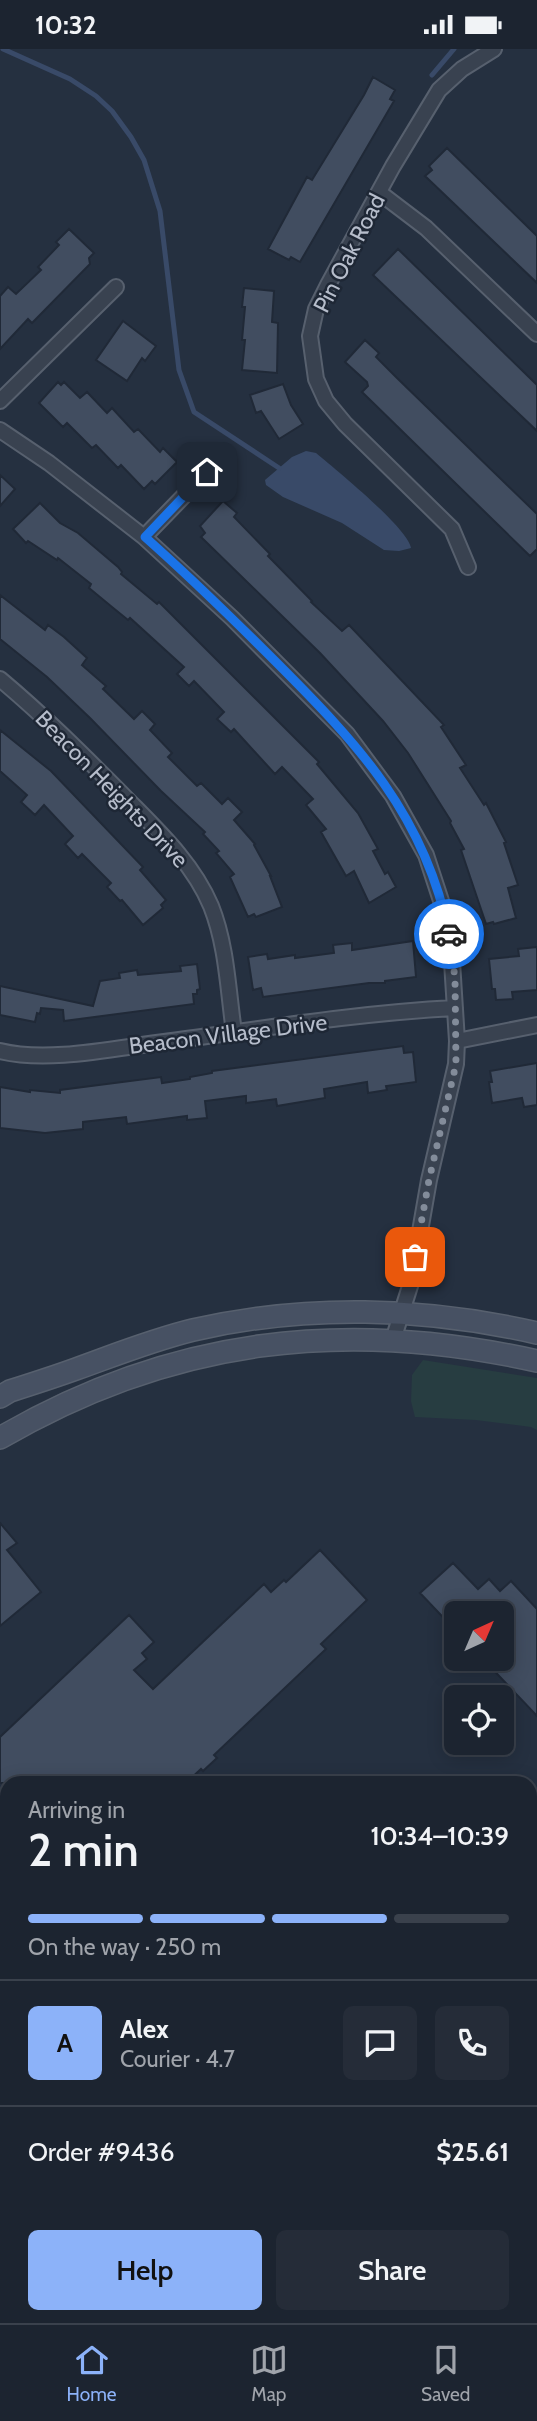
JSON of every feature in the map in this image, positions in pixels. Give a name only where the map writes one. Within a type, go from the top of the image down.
[{"type":"main road","points":[[0,1397],[10,1391],[132,1348],[211,1326],[302,1313],[439,1315],[537,1333]]},
{"type":"main road","points":[[0,1439],[26,1423],[107,1386],[192,1358],[252,1346],[312,1339],[393,1340],[472,1347],[537,1361]]},
{"type":"street","name":"Pin Oak Road","points":[[468,567],[452,529],[345,424],[326,401],[316,379],[310,336],[316,309],[439,90],[463,69],[494,49]]},
{"type":"street","points":[[380,193],[426,228],[537,334]]},
{"type":"street","points":[[0,401],[116,287]]},
{"type":"street","points":[[0,430],[49,463],[145,537],[223,609],[346,734],[393,796],[426,855],[446,916],[455,978],[456,1064],[429,1180],[411,1283],[393,1340]]},
{"type":"street","points":[[145,537],[207,472]]},
{"type":"street","name":"Beacon Heights Drive","points":[[0,679],[79,751],[165,838],[196,879],[211,907],[221,939],[234,1033]]},
{"type":"street","name":"Beacon Village Drive","points":[[0,1051],[32,1056],[90,1051],[455,1008]]},
{"type":"street","points":[[457,1041],[537,1025]]},
{"type":"green space","points":[[423,1360],[537,1378],[537,1430],[476,1420],[415,1417],[411,1401],[412,1375]]},
{"type":"water","points":[[306,451],[316,453],[370,499],[398,527],[411,548],[399,551],[384,550],[342,523],[283,497],[266,485],[265,480],[292,457]]},
{"type":"building","points":[[373,77],[395,90],[390,99],[394,101],[300,262],[291,257],[289,260],[268,249],[307,177],[312,180]]},
{"type":"building","points":[[447,148],[537,236],[537,283],[425,176],[432,170],[429,166]]},
{"type":"building","points":[[69,229],[94,253],[89,258],[90,264],[32,323],[28,319],[0,349],[0,296],[8,287],[16,294],[41,270],[38,267],[59,245],[56,242]]},
{"type":"building","points":[[398,249],[537,385],[537,431],[373,275]]},
{"type":"building","points":[[244,288],[274,291],[272,322],[278,323],[277,373],[242,370],[245,340],[242,340]]},
{"type":"building","points":[[123,321],[156,346],[145,361],[142,358],[127,381],[96,360]]},
{"type":"building","points":[[365,340],[379,353],[376,357],[537,514],[537,549],[530,556],[362,392],[368,386],[367,382],[345,362]]},
{"type":"building","points":[[58,382],[61,385],[64,382],[80,398],[87,392],[107,413],[112,408],[134,432],[138,429],[160,452],[163,448],[177,462],[155,484],[152,481],[144,489],[121,465],[118,468],[96,445],[92,448],[67,423],[63,427],[39,403]]},
{"type":"building","points":[[283,384],[291,405],[303,424],[279,439],[261,411],[256,413],[250,395]]},
{"type":"building","points":[[0,475],[15,489],[0,506]]},
{"type":"building","points":[[223,501],[237,513],[234,517],[311,602],[342,631],[349,625],[444,725],[441,727],[466,765],[460,768],[484,805],[486,803],[506,842],[504,843],[518,885],[508,888],[516,918],[486,924],[461,850],[464,849],[451,821],[408,753],[383,721],[320,653],[201,537],[205,533],[200,526]]},
{"type":"building","points":[[40,503],[60,523],[78,533],[118,567],[121,574],[157,604],[159,602],[319,762],[317,764],[358,813],[378,849],[373,851],[385,874],[388,872],[396,887],[369,903],[354,871],[346,876],[321,832],[326,829],[306,805],[313,799],[282,767],[275,774],[234,729],[231,732],[217,719],[224,712],[194,681],[189,686],[177,674],[184,667],[130,618],[128,620],[89,588],[91,584],[58,558],[57,560],[28,541],[26,543],[13,529]]},
{"type":"building","points":[[0,595],[45,630],[48,625],[64,637],[87,658],[82,665],[106,686],[103,689],[134,719],[142,711],[155,724],[150,730],[172,753],[168,757],[197,786],[201,783],[222,804],[228,798],[242,812],[234,820],[255,844],[271,876],[282,907],[256,917],[254,914],[248,917],[230,877],[234,874],[216,853],[219,851],[203,834],[205,832],[47,677],[0,639]]},
{"type":"building","points":[[0,730],[51,771],[143,867],[140,870],[166,900],[161,905],[163,908],[143,925],[107,887],[111,883],[82,854],[78,858],[65,844],[73,836],[44,805],[35,815],[21,802],[27,795],[0,771]]},
{"type":"building","points":[[413,941],[416,977],[263,997],[261,988],[253,990],[248,957],[267,954],[268,959],[295,955],[295,958],[334,953],[333,945],[352,943],[352,950]]},
{"type":"building","points":[[537,947],[537,990],[512,992],[513,999],[496,1000],[489,959],[519,956],[518,949]]},
{"type":"building","points":[[197,964],[200,989],[197,994],[193,994],[194,1004],[64,1021],[63,1010],[41,1008],[35,1022],[0,1015],[0,986],[93,1006],[100,981],[120,978],[119,973],[137,970],[138,975],[181,971],[180,966]]},
{"type":"building","points":[[403,1046],[404,1053],[413,1052],[416,1082],[386,1086],[387,1090],[368,1093],[367,1082],[324,1089],[325,1098],[277,1106],[276,1099],[246,1103],[246,1096],[205,1101],[207,1118],[187,1120],[187,1116],[127,1124],[126,1117],[83,1122],[83,1129],[45,1133],[0,1128],[0,1087],[60,1093],[60,1090],[161,1077],[162,1083],[190,1079],[212,1071]]},
{"type":"building","points":[[537,1063],[537,1105],[524,1107],[522,1098],[492,1103],[490,1071]]},
{"type":"building","points":[[0,1523],[17,1543],[7,1550],[41,1592],[0,1626]]},
{"type":"building","points":[[320,1550],[367,1600],[321,1644],[326,1649],[214,1755],[217,1758],[203,1771],[201,1769],[194,1776],[0,1776],[0,1737],[129,1615],[154,1642],[142,1653],[147,1659],[134,1670],[153,1689],[264,1584],[271,1592],[284,1580],[286,1582]]},
{"type":"building","points":[[453,1563],[478,1589],[489,1579],[500,1591],[511,1581],[537,1609],[537,1716],[514,1692],[514,1685],[508,1685],[494,1671],[514,1671],[514,1601],[444,1601],[444,1618],[420,1593]]},
{"type":"waterway","points":[[3,49],[70,79],[96,96],[112,111],[131,137],[144,160],[160,211],[179,370],[194,412],[279,468]]},
{"type":"waterway","points":[[432,75],[454,49]]},
{"type":"way so far","points":[[415,1257],[429,1180],[456,1064],[455,978],[449,934]]},
{"type":"route","points":[[207,472],[145,537],[232,618],[346,734],[371,764],[393,796],[426,855],[446,916],[449,934]]}]
